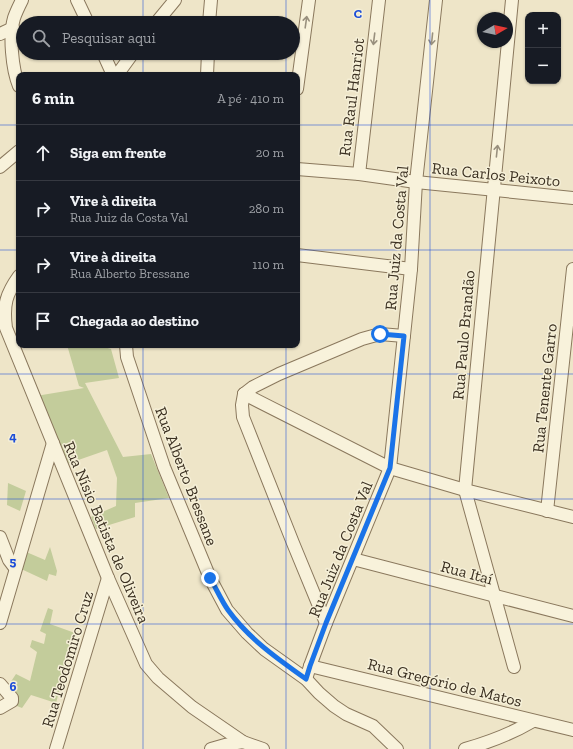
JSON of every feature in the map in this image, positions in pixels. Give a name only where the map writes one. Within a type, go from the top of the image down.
[{"type":"street","points":[[16,79],[13,59],[12,28],[14,17],[22,0]]},
{"type":"street","points":[[77,0],[85,16]]},
{"type":"street","points":[[162,16],[175,0]]},
{"type":"street","points":[[210,16],[211,0]]},
{"type":"street","points":[[299,72],[310,0]]},
{"type":"street","name":"Rua Raul Hanriot","points":[[358,174],[379,0]]},
{"type":"street","name":"Rua Juiz da Costa Val","points":[[306,679],[326,623],[390,468],[411,269],[416,182],[436,0]]},
{"type":"street","name":"Rua Paulo Brandão","points":[[512,0],[465,490],[514,667]]},
{"type":"street","points":[[0,34],[12,28]]},
{"type":"street","points":[[106,60],[112,72]]},
{"type":"street","points":[[119,72],[128,60]]},
{"type":"street","points":[[207,72],[208,60]]},
{"type":"street","points":[[0,168],[16,154]]},
{"type":"street","name":"Rua Carlos Peixoto","points":[[300,169],[358,174],[416,182],[573,198]]},
{"type":"street","points":[[300,255],[411,269]]},
{"type":"street","name":"Rua Tenente Garro","points":[[548,511],[573,269]]},
{"type":"street","name":"Rua Nísio Batista de Oliveira","points":[[16,281],[5,301],[4,314],[6,328],[108,578],[146,664],[158,678],[182,699],[243,742],[263,749]]},
{"type":"street","points":[[326,623],[243,417],[242,405],[244,394],[253,387],[279,374],[362,339],[380,334],[404,336]]},
{"type":"street","name":"Rua Alberto Bressane","points":[[126,348],[127,357],[164,467],[210,578],[228,610],[247,633],[264,649],[306,679],[334,706],[346,714],[374,726],[397,749]]},
{"type":"street","points":[[244,394],[390,468],[465,490],[573,517]]},
{"type":"street","points":[[0,622],[52,443]]},
{"type":"street","points":[[0,537],[9,560],[15,568]]},
{"type":"street","name":"Rua Itaí","points":[[353,559],[573,616]]},
{"type":"street","name":"Rua Teodomiro Cruz","points":[[56,749],[108,578]]},
{"type":"street","name":"Rua Gregório de Matos","points":[[310,666],[573,730]]},
{"type":"street","points":[[0,684],[12,698],[12,701],[0,708]]},
{"type":"street","points":[[465,749],[491,742],[515,732],[533,721]]},
{"type":"street","points":[[210,749],[243,742]]},
{"type":"green space","points":[[68,348],[111,349],[119,378],[85,383],[123,457],[151,454],[169,498],[135,503],[135,517],[96,529],[91,517],[116,506],[117,478],[107,450],[64,465],[36,396],[84,388],[79,386]]},
{"type":"green space","points":[[8,483],[26,491],[20,511],[7,505]]},
{"type":"green space","points":[[50,547],[57,571],[56,576],[49,574],[47,581],[19,568],[24,551],[45,560]]},
{"type":"green space","points":[[48,608],[53,610],[50,624],[75,633],[56,703],[31,695],[22,708],[17,706],[18,698],[6,689],[16,674],[30,681],[37,652],[30,647],[32,640],[44,644],[46,634],[40,631]]},
{"type":"route","points":[[210,578],[228,610],[247,633],[264,649],[306,679],[326,623],[390,468],[404,336],[380,334]]}]
